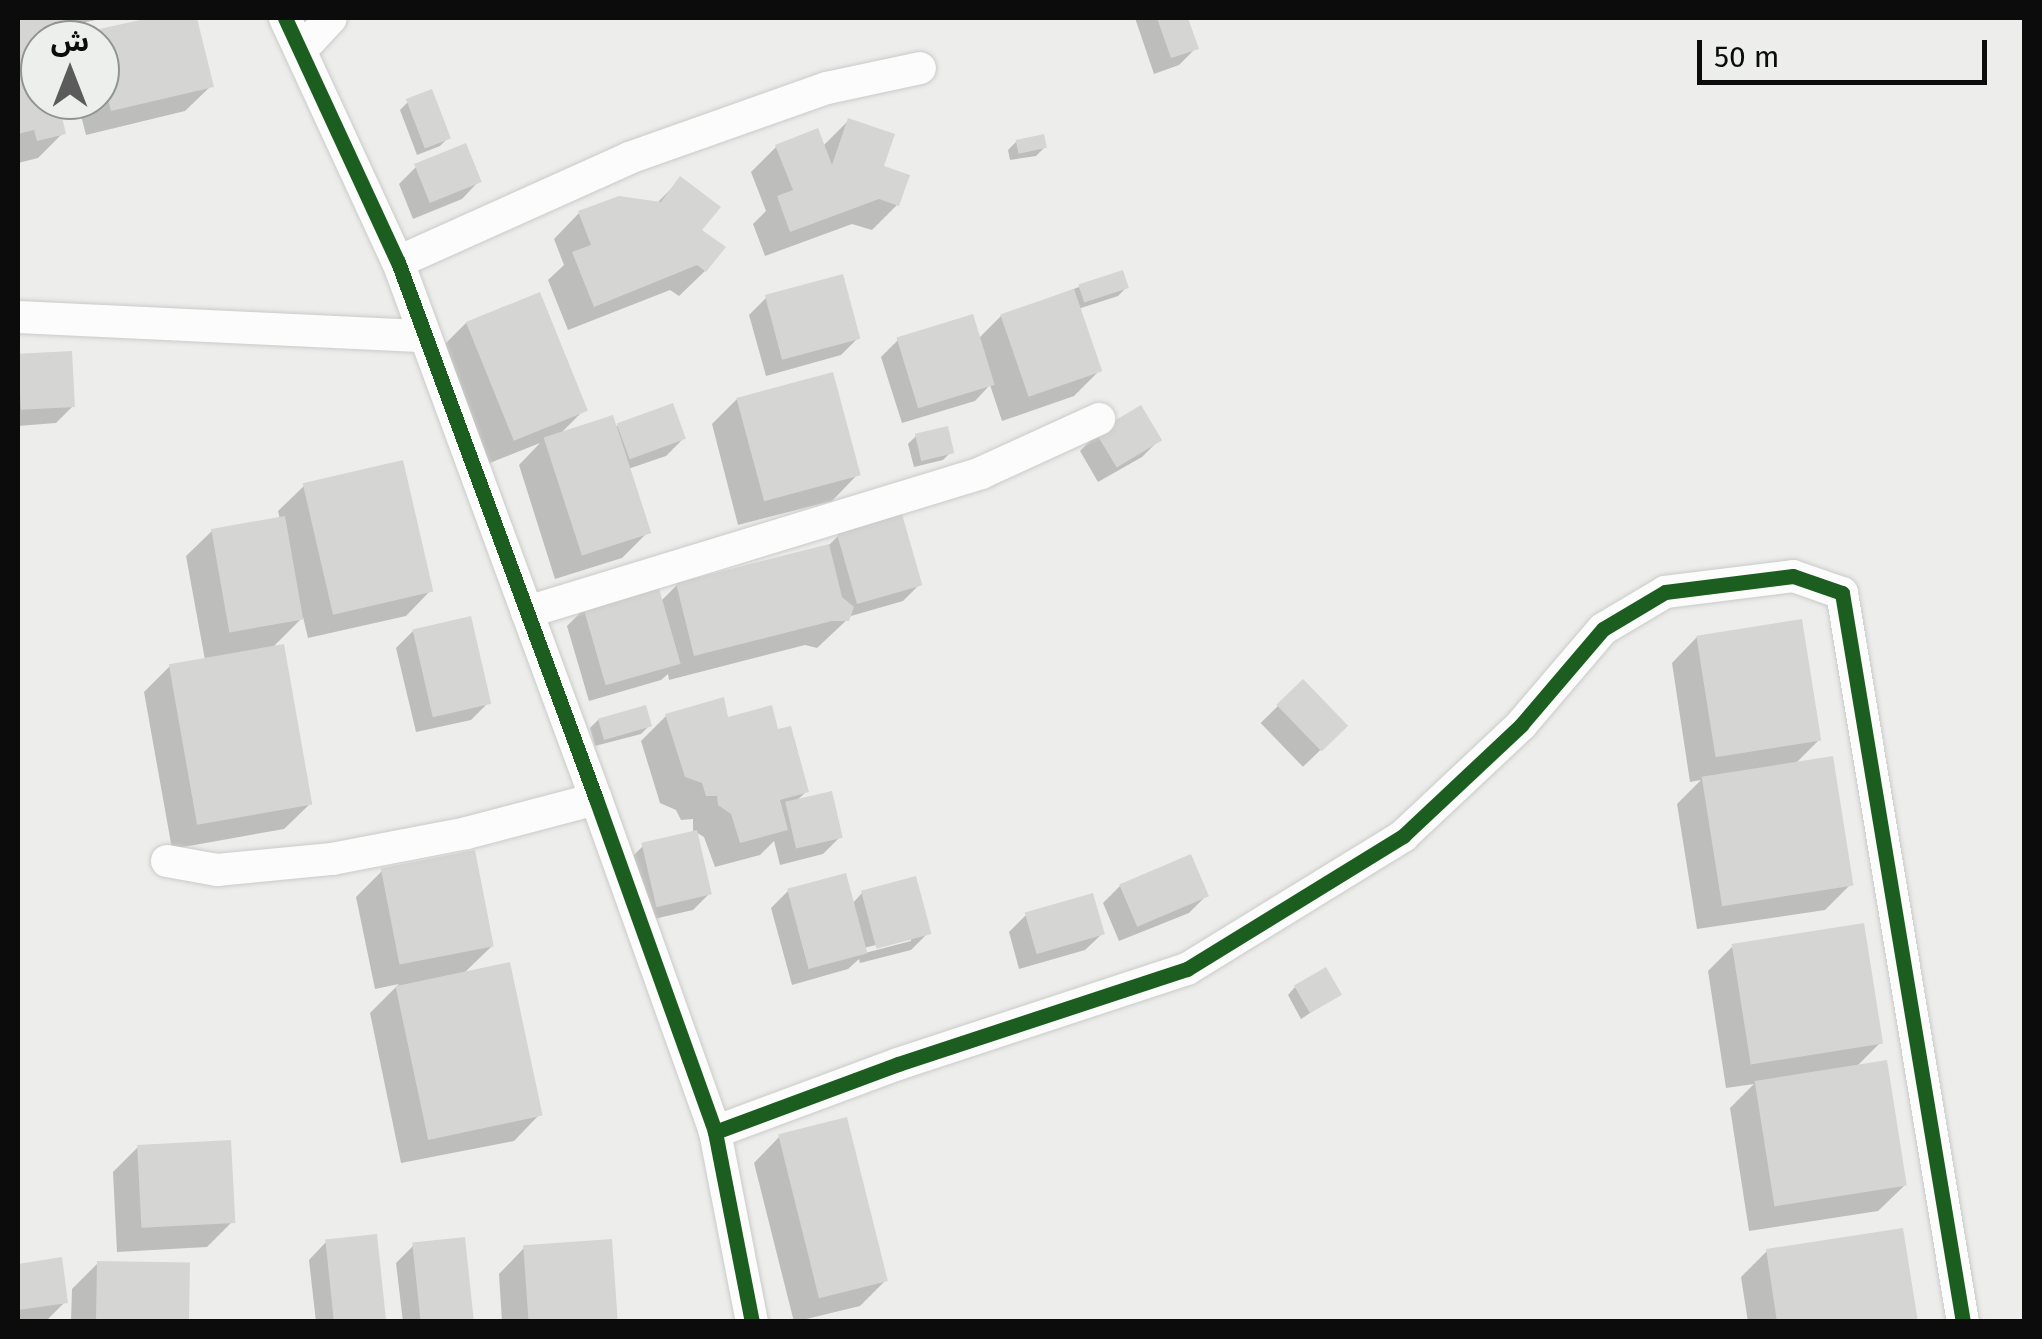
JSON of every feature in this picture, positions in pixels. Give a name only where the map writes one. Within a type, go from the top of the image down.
[{"type":"street","points":[[285,18],[398,262],[596,800],[714,1132],[752,1322]]},
{"type":"street","points":[[302,48],[331,18]]},
{"type":"street","points":[[398,262],[628,158],[828,88],[920,68]]},
{"type":"street","points":[[18,317],[425,336]]},
{"type":"street","points":[[526,612],[981,473],[1099,420]]},
{"type":"street","points":[[714,1132],[898,1064],[1187,969],[1404,836],[1521,724],[1603,629],[1665,592],[1793,576],[1842,593],[1963,1322]]},
{"type":"street","points":[[167,861],[216,870],[332,859],[467,833],[596,800]]},
{"type":"building","points":[[18,18],[73,18],[20,20],[20,120],[63,120],[66,134],[37,141],[34,130],[18,134]]},
{"type":"building","points":[[149,18],[197,18],[214,87],[120,109],[120,24]]},
{"type":"building","points":[[1157,18],[1188,18],[1199,49],[1171,58]]},
{"type":"building","points":[[432,89],[451,138],[425,149],[406,99]]},
{"type":"building","points":[[848,118],[895,134],[884,166],[910,175],[899,206],[879,199],[790,232],[777,196],[793,190],[775,145],[818,128],[832,165]]},
{"type":"building","points":[[1044,134],[1047,148],[1019,154],[1016,140]]},
{"type":"building","points":[[466,143],[482,182],[430,203],[414,164]]},
{"type":"building","points":[[680,176],[721,207],[702,230],[726,247],[706,272],[697,265],[594,307],[572,252],[591,245],[578,211],[619,196],[661,202]]},
{"type":"building","points":[[1123,270],[1129,288],[1084,303],[1078,285]]},
{"type":"building","points":[[843,274],[860,339],[782,360],[765,295]]},
{"type":"building","points":[[1074,289],[1102,371],[1029,397],[1000,314]]},
{"type":"building","points":[[540,292],[588,411],[514,441],[466,322]]},
{"type":"building","points":[[973,314],[995,385],[918,408],[896,337]]},
{"type":"building","points":[[72,351],[75,407],[21,410],[18,354]]},
{"type":"building","points":[[833,372],[861,475],[764,501],[736,398]]},
{"type":"building","points":[[673,403],[686,439],[630,459],[617,424]]},
{"type":"building","points":[[1141,405],[1162,440],[1117,467],[1096,432]]},
{"type":"building","points":[[613,415],[651,533],[582,555],[544,438]]},
{"type":"building","points":[[948,426],[954,453],[921,461],[915,434]]},
{"type":"building","points":[[403,460],[433,592],[333,615],[303,483]]},
{"type":"building","points":[[902,514],[922,585],[857,604],[837,533]]},
{"type":"building","points":[[285,516],[303,619],[229,632],[211,529]]},
{"type":"building","points":[[829,544],[842,597],[854,607],[849,621],[832,621],[694,656],[676,583]]},
{"type":"building","points":[[658,585],[681,664],[606,685],[583,606]]},
{"type":"building","points":[[471,616],[491,704],[433,717],[413,629]]},
{"type":"building","points":[[1802,619],[1821,740],[1716,757],[1696,636]]},
{"type":"building","points":[[284,644],[312,805],[197,825],[169,664]]},
{"type":"building","points":[[1303,679],[1348,726],[1322,751],[1276,705]]},
{"type":"building","points":[[724,697],[728,717],[772,705],[778,729],[791,726],[809,792],[780,800],[788,830],[740,843],[731,814],[718,805],[717,796],[706,796],[702,783],[685,777],[665,714]]},
{"type":"building","points":[[646,705],[652,726],[604,740],[598,719]]},
{"type":"building","points":[[1833,756],[1853,885],[1722,906],[1702,777]]},
{"type":"building","points":[[832,791],[843,838],[796,849],[785,802]]},
{"type":"building","points":[[697,830],[712,894],[656,907],[641,843]]},
{"type":"building","points":[[475,850],[494,946],[399,965],[381,868]]},
{"type":"building","points":[[1191,854],[1209,896],[1137,927],[1119,884]]},
{"type":"building","points":[[846,873],[867,953],[809,969],[787,889]]},
{"type":"building","points":[[916,876],[932,934],[876,949],[861,891]]},
{"type":"building","points":[[1093,893],[1105,934],[1037,954],[1025,913]]},
{"type":"building","points":[[1864,923],[1883,1043],[1751,1064],[1732,944]]},
{"type":"building","points":[[510,962],[543,1116],[428,1140],[396,986]]},
{"type":"building","points":[[1326,967],[1342,995],[1310,1013],[1294,986]]},
{"type":"building","points":[[1887,1060],[1907,1185],[1775,1206],[1755,1081]]},
{"type":"building","points":[[847,1117],[888,1281],[819,1298],[778,1134]]},
{"type":"building","points":[[231,1140],[235,1223],[141,1228],[137,1145]]},
{"type":"building","points":[[1903,1228],[1918,1322],[1777,1322],[1766,1249]]},
{"type":"building","points":[[377,1234],[386,1322],[334,1322],[325,1239]]},
{"type":"building","points":[[465,1237],[474,1322],[421,1322],[412,1243]]},
{"type":"building","points":[[612,1239],[618,1322],[529,1322],[523,1245]]},
{"type":"building","points":[[62,1257],[68,1303],[18,1310],[18,1264]]},
{"type":"building","points":[[97,1261],[190,1263],[189,1322],[96,1322]]},
{"type":"cycle path","points":[[285,18],[398,262],[596,799],[715,1132],[752,1322]]},
{"type":"cycle path","points":[[715,1132],[898,1064],[1187,969],[1403,836],[1521,725],[1603,629],[1665,592],[1793,576],[1842,593],[1963,1322]]}]
